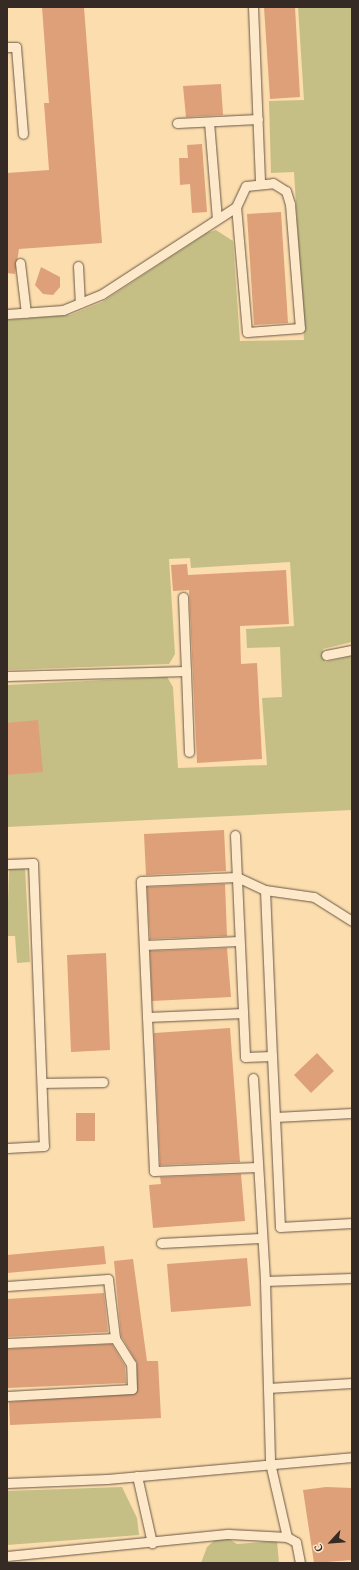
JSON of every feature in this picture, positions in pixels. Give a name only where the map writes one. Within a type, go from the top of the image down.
[{"type":"lane","points":[[253,7],[260,183]]},
{"type":"lane","points":[[7,47],[16,47],[23,134]]},
{"type":"lane","points":[[177,122],[258,119]]},
{"type":"lane","points":[[209,122],[217,219]]},
{"type":"lane","points":[[260,183],[273,183],[286,190],[290,204],[300,328],[247,332],[236,207],[246,186],[260,183]]},
{"type":"lane","points":[[7,314],[63,310],[102,294],[236,207]]},
{"type":"lane","points":[[20,263],[26,313]]},
{"type":"lane","points":[[78,266],[80,303]]},
{"type":"lane","points":[[183,597],[189,752]]},
{"type":"lane","points":[[326,655],[352,650]]},
{"type":"lane","points":[[7,676],[186,671]]},
{"type":"lane","points":[[235,835],[245,1058],[272,1056]]},
{"type":"lane","points":[[7,864],[33,863],[44,1146],[7,1148]]},
{"type":"lane","points":[[257,1167],[154,1171],[142,881],[237,877],[265,890],[314,897],[352,921]]},
{"type":"lane","points":[[265,890],[280,1226],[352,1224]]},
{"type":"lane","points":[[144,945],[240,941]]},
{"type":"lane","points":[[147,1018],[243,1013]]},
{"type":"lane","points":[[252,1078],[260,1238],[265,1281],[270,1463],[288,1537]]},
{"type":"lane","points":[[42,1082],[103,1082]]},
{"type":"lane","points":[[275,1117],[352,1113]]},
{"type":"lane","points":[[161,1242],[260,1238]]},
{"type":"lane","points":[[265,1281],[352,1278]]},
{"type":"lane","points":[[7,1286],[108,1279],[115,1338],[131,1364],[132,1389],[7,1396]]},
{"type":"lane","points":[[7,1343],[115,1338]]},
{"type":"lane","points":[[268,1388],[352,1383]]},
{"type":"lane","points":[[7,1483],[137,1476],[270,1463],[352,1457]]},
{"type":"lane","points":[[137,1476],[152,1543]]},
{"type":"lane","points":[[7,1556],[152,1543],[229,1534],[288,1537],[296,1542],[300,1563]]},
{"type":"shaded area","points":[[298,7],[352,7],[352,642],[323,649],[325,662],[352,656],[352,810],[7,827],[7,685],[167,677],[173,687],[178,768],[267,765],[262,698],[282,697],[280,647],[247,648],[246,629],[294,626],[290,562],[191,568],[190,558],[169,559],[175,654],[169,664],[7,670],[7,320],[70,315],[102,302],[207,233],[216,230],[233,241],[240,341],[304,340],[294,172],[271,173],[269,101],[304,100]]},
{"type":"shaded area","points":[[25,868],[30,962],[17,963],[15,936],[7,936],[9,869]]},
{"type":"shaded area","points":[[122,1487],[137,1518],[139,1535],[7,1545],[7,1491]]},
{"type":"shaded area","points":[[229,1539],[237,1544],[277,1541],[279,1563],[201,1563],[207,1547],[215,1540]]},
{"type":"building","points":[[42,7],[84,7],[102,243],[19,249],[15,274],[7,273],[7,173],[49,170],[44,103],[49,103]]},
{"type":"building","points":[[264,7],[295,7],[300,97],[270,99]]},
{"type":"building","points":[[221,84],[223,115],[186,117],[183,86]]},
{"type":"building","points":[[202,144],[207,212],[192,213],[190,184],[180,185],[179,158],[188,158],[187,145]]},
{"type":"building","points":[[281,212],[288,323],[254,325],[247,214]]},
{"type":"building","points":[[41,267],[60,277],[60,287],[53,295],[43,294],[35,285]]},
{"type":"building","points":[[187,564],[188,575],[286,570],[289,624],[240,626],[241,664],[257,663],[262,759],[197,763],[189,590],[173,591],[171,565]]},
{"type":"building","points":[[38,720],[43,772],[7,775],[7,723]]},
{"type":"building","points":[[224,830],[226,871],[146,875],[144,834]]},
{"type":"building","points":[[225,884],[227,936],[150,939],[147,887]]},
{"type":"building","points":[[227,948],[231,997],[152,1001],[150,951]]},
{"type":"building","points":[[106,953],[110,1050],[71,1052],[67,955]]},
{"type":"building","points":[[230,1028],[240,1162],[160,1165],[154,1033]]},
{"type":"building","points":[[317,1053],[334,1071],[311,1093],[294,1075]]},
{"type":"building","points":[[76,1113],[95,1113],[95,1141],[76,1141]]},
{"type":"building","points":[[241,1174],[245,1221],[153,1228],[149,1185],[161,1184],[160,1177]]},
{"type":"building","points":[[104,1246],[106,1264],[7,1273],[7,1255]]},
{"type":"building","points":[[247,1258],[251,1306],[171,1312],[167,1264]]},
{"type":"building","points":[[133,1259],[147,1361],[158,1361],[161,1418],[10,1425],[9,1402],[137,1392],[137,1363],[121,1336],[114,1261]]},
{"type":"building","points":[[104,1293],[108,1332],[7,1337],[7,1299]]},
{"type":"building","points":[[112,1344],[125,1366],[126,1383],[7,1388],[7,1349]]},
{"type":"building","points":[[326,1487],[352,1488],[352,1560],[314,1563],[303,1490]]}]
